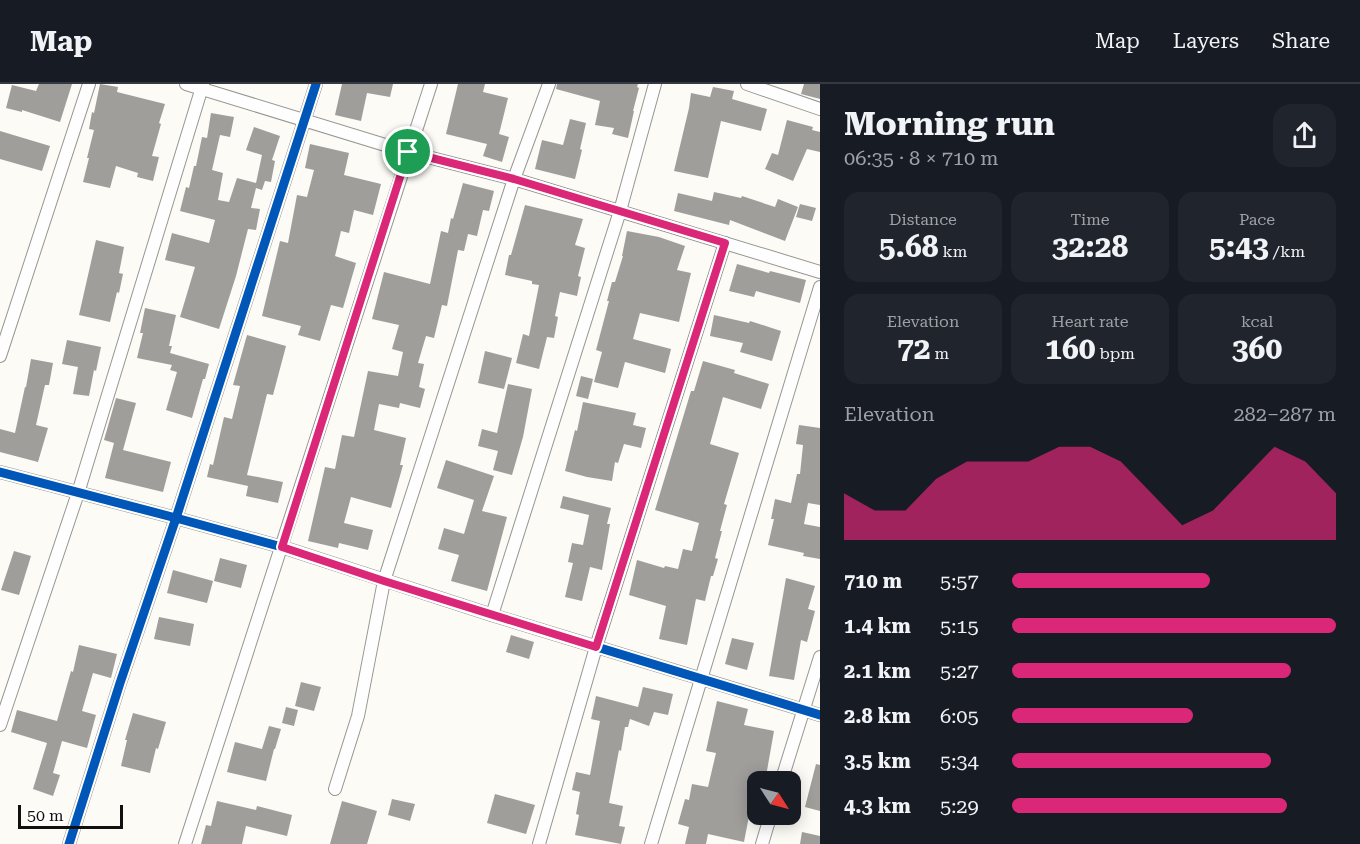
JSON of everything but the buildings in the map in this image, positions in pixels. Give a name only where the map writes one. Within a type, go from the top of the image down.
[{"type":"street","points":[[0,356],[89,84]]},
{"type":"street","points":[[186,84],[202,86],[408,152],[514,179],[820,272]]},
{"type":"street","points":[[69,844],[316,84]]},
{"type":"street","points":[[185,844],[431,84]]},
{"type":"street","points":[[335,789],[358,716],[384,581],[514,179],[549,84]]},
{"type":"street","points":[[492,615],[620,211],[655,84]]},
{"type":"street","points":[[747,84],[820,109]]},
{"type":"street","points":[[0,725],[78,493],[202,86]]},
{"type":"street","points":[[539,844],[596,647],[725,243]]},
{"type":"street","points":[[651,844],[820,287]]},
{"type":"street","points":[[0,472],[282,547],[492,615],[820,715]]},
{"type":"street","points":[[784,771],[820,657]]},
{"type":"street","points":[[762,844],[768,825]]},
{"type":"cycle path","points":[[69,844],[316,84]]},
{"type":"cycle path","points":[[0,472],[282,547],[492,615],[820,715]]},
{"type":"route","points":[[408,152],[514,179],[725,243],[596,647],[282,547],[408,152]]}]
